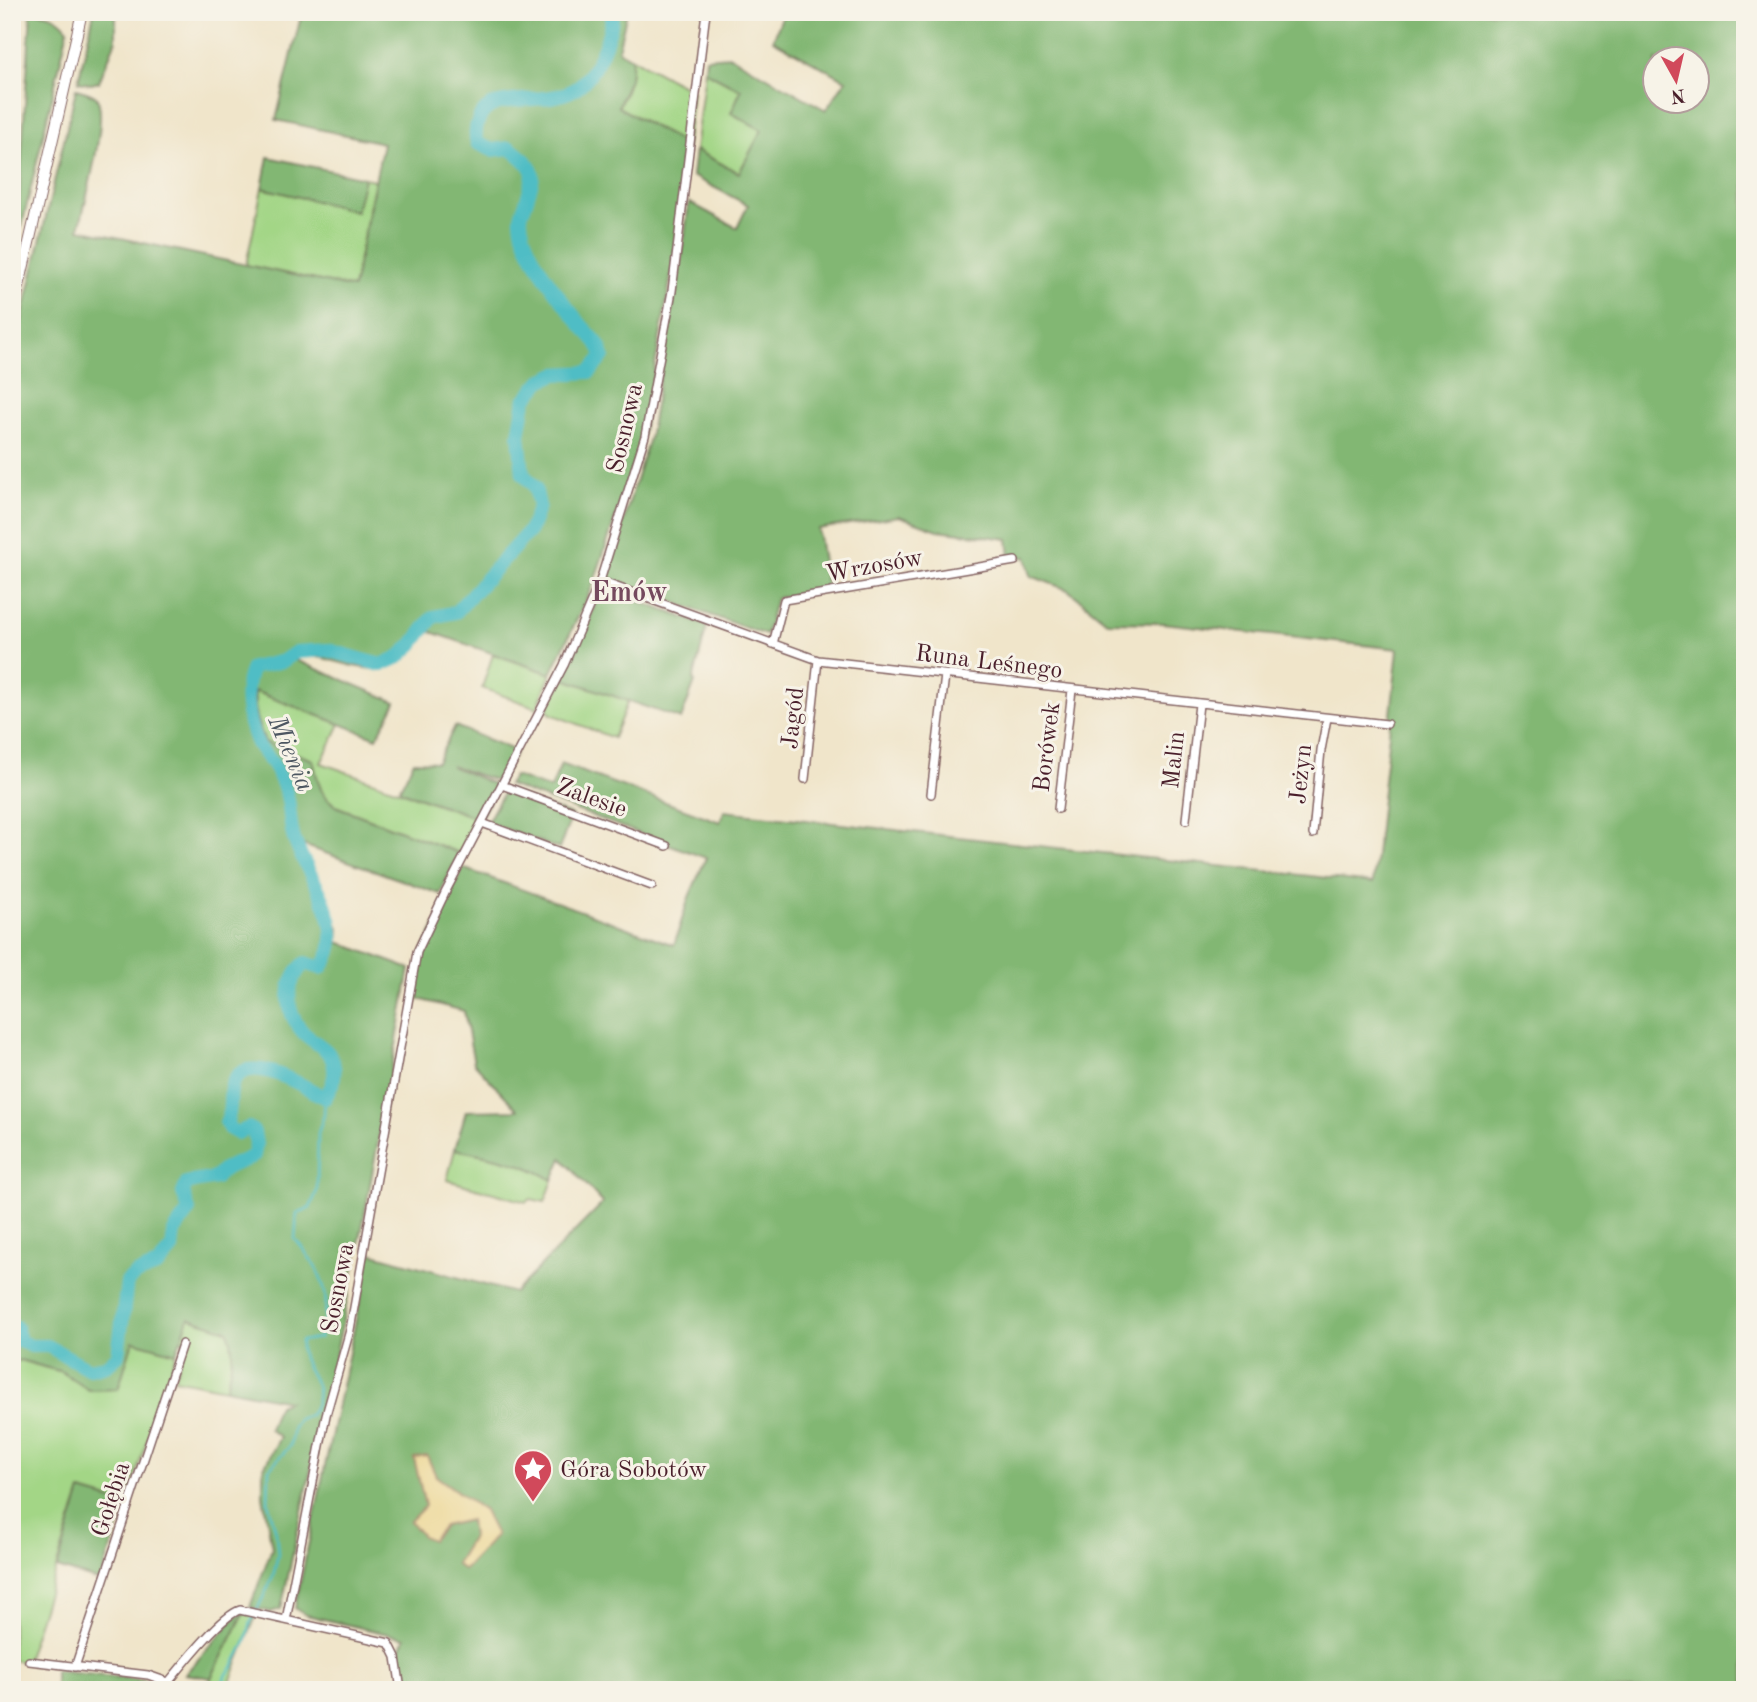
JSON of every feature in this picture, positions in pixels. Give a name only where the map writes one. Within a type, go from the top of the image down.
[{"type":"main road","points":[[12,317],[82,12]]},
{"type":"street","name":"Sosnowa","points":[[286,1620],[316,1461],[350,1330],[417,952],[564,665],[600,581],[645,436],[672,291],[706,12]]},
{"type":"street","name":"Wrzosów","points":[[773,644],[783,600],[1014,561]]},
{"type":"street","name":"Runa Leśnego","points":[[600,581],[818,660],[1387,724]]},
{"type":"street","name":"Jagód","points":[[805,779],[818,660]]},
{"type":"street","points":[[931,794],[945,675]]},
{"type":"street","name":"Borówek","points":[[1058,809],[1072,690]]},
{"type":"street","name":"Malin","points":[[1186,820],[1199,704]]},
{"type":"street","name":"Jeżyn","points":[[1313,834],[1321,750],[1327,718]]},
{"type":"street","name":"Zalesie","points":[[502,785],[667,846]]},
{"type":"street","points":[[482,823],[652,886]]},
{"type":"street","name":"Gołębia","points":[[75,1667],[182,1344]]},
{"type":"street","points":[[162,1690],[214,1630],[236,1611],[246,1611],[389,1643],[397,1657],[401,1690]]},
{"type":"street","points":[[30,1661],[148,1675],[168,1682]]},
{"type":"green space","points":[[12,12],[20,12],[12,221]]},
{"type":"green space","points":[[31,12],[52,16],[68,29],[22,226],[17,227]]},
{"type":"green space","points":[[94,12],[116,12],[116,40],[99,82],[91,84],[78,82]]},
{"type":"green space","points":[[302,12],[627,12],[618,50],[632,58],[630,79],[618,107],[687,145],[673,265],[642,438],[593,585],[551,674],[426,630],[411,653],[396,664],[380,668],[365,668],[319,657],[293,659],[396,702],[377,738],[254,691],[256,718],[265,742],[313,760],[320,787],[332,803],[459,853],[440,894],[300,844],[339,928],[338,942],[410,969],[358,1250],[281,1609],[271,1612],[250,1607],[272,1548],[263,1496],[263,1469],[280,1437],[269,1429],[278,1405],[288,1401],[226,1389],[232,1352],[227,1330],[189,1318],[176,1353],[133,1341],[118,1389],[89,1390],[62,1372],[20,1360],[12,1363],[12,361],[76,89],[96,97],[100,121],[95,160],[79,229],[353,288],[383,143],[276,120]]},
{"type":"green space","points":[[784,12],[1745,12],[1745,1690],[405,1690],[399,1652],[405,1638],[306,1615],[295,1608],[370,1253],[514,1293],[603,1203],[562,1158],[553,1180],[518,1164],[455,1149],[466,1111],[518,1110],[474,1063],[464,1011],[415,998],[422,953],[463,868],[674,945],[689,897],[706,858],[508,785],[514,776],[551,789],[561,764],[720,822],[724,811],[1373,883],[1398,649],[1163,623],[1108,622],[1068,590],[1031,576],[1026,557],[1010,558],[1008,539],[938,530],[899,516],[818,529],[827,589],[776,598],[766,635],[606,578],[649,438],[682,257],[689,202],[737,228],[748,205],[692,176],[695,150],[739,173],[762,130],[731,113],[741,90],[705,71],[706,58],[730,56],[826,110],[846,80],[773,40]],"holes":[[[435,1476],[484,1511],[464,1570],[456,1564],[473,1537],[470,1520],[444,1526],[411,1521],[425,1507]]]},
{"type":"green space","points":[[632,58],[693,91],[687,145],[618,107],[628,83]]},
{"type":"green space","points":[[705,71],[741,90],[762,130],[739,173],[695,150]]},
{"type":"green space","points":[[268,157],[364,178],[356,211],[262,188]]},
{"type":"green space","points":[[364,178],[375,180],[353,288],[246,265],[262,188],[355,210]]},
{"type":"green space","points":[[602,588],[707,626],[693,681],[695,682],[681,719],[564,679]]},
{"type":"green space","points":[[493,654],[551,674],[537,708],[482,688]]},
{"type":"green space","points":[[564,679],[628,701],[613,738],[551,714],[547,710]]},
{"type":"green space","points":[[254,691],[340,724],[321,763],[477,818],[459,853],[332,803],[320,787],[313,760],[265,743],[256,718]]},
{"type":"green space","points":[[455,726],[516,751],[500,782],[451,766],[498,786],[480,819],[399,790],[414,761],[437,762]]},
{"type":"green space","points":[[505,790],[572,815],[559,849],[487,822]]},
{"type":"green space","points":[[455,1149],[518,1164],[553,1180],[545,1202],[531,1199],[526,1202],[447,1180]]},
{"type":"green space","points":[[189,1318],[227,1330],[232,1352],[226,1389],[174,1379],[186,1342],[181,1341]]},
{"type":"green space","points":[[133,1340],[176,1353],[126,1504],[81,1491],[27,1658],[22,1662],[12,1660],[12,1363],[19,1360],[62,1372],[89,1390],[118,1389]]},
{"type":"green space","points":[[81,1491],[126,1504],[100,1581],[57,1568]]},
{"type":"green space","points":[[244,1613],[256,1616],[227,1690],[208,1690],[211,1678]]},
{"type":"green space","points":[[244,1613],[211,1678],[185,1674],[238,1615]]},
{"type":"green space","points":[[55,1671],[146,1680],[156,1684],[151,1690],[55,1690]]},
{"type":"sand","points":[[427,1456],[436,1476],[484,1511],[496,1535],[464,1570],[456,1564],[472,1537],[470,1520],[444,1526],[432,1540],[422,1536],[410,1521],[425,1506],[414,1458]]},
{"type":"waterway","name":"Mienia","points":[[12,1328],[16,1327],[20,1341],[31,1346],[48,1346],[89,1369],[106,1366],[118,1355],[127,1282],[136,1274],[157,1266],[172,1249],[174,1232],[189,1210],[183,1193],[187,1183],[216,1178],[224,1169],[254,1155],[254,1132],[249,1128],[237,1133],[226,1123],[232,1085],[239,1074],[249,1070],[262,1070],[290,1079],[325,1098],[330,1089],[334,1072],[331,1057],[296,1023],[289,996],[298,970],[305,963],[321,968],[330,953],[330,920],[294,839],[288,797],[274,766],[257,744],[253,733],[247,705],[249,676],[252,668],[283,661],[296,652],[328,650],[381,665],[399,657],[413,644],[433,617],[456,612],[530,530],[539,506],[535,487],[523,474],[519,435],[525,400],[541,381],[556,374],[590,372],[603,356],[597,343],[554,290],[536,262],[523,234],[521,219],[533,178],[531,167],[510,148],[492,150],[477,143],[476,131],[481,115],[490,106],[553,97],[580,85],[600,57],[609,34],[613,12]]},
{"type":"waterway","points":[[221,1690],[225,1676],[246,1642],[251,1622],[273,1577],[278,1554],[276,1532],[268,1502],[269,1469],[290,1446],[293,1427],[298,1419],[310,1415],[316,1403],[316,1385],[304,1361],[301,1341],[319,1338],[324,1323],[326,1296],[319,1273],[295,1239],[297,1213],[310,1208],[317,1191],[318,1133],[324,1115],[325,1098]]},
{"type":"place","name":"Góra Sobotów","points":[[533,1503]]},
{"type":"district","name":"Emów","points":[[629,591]]}]
